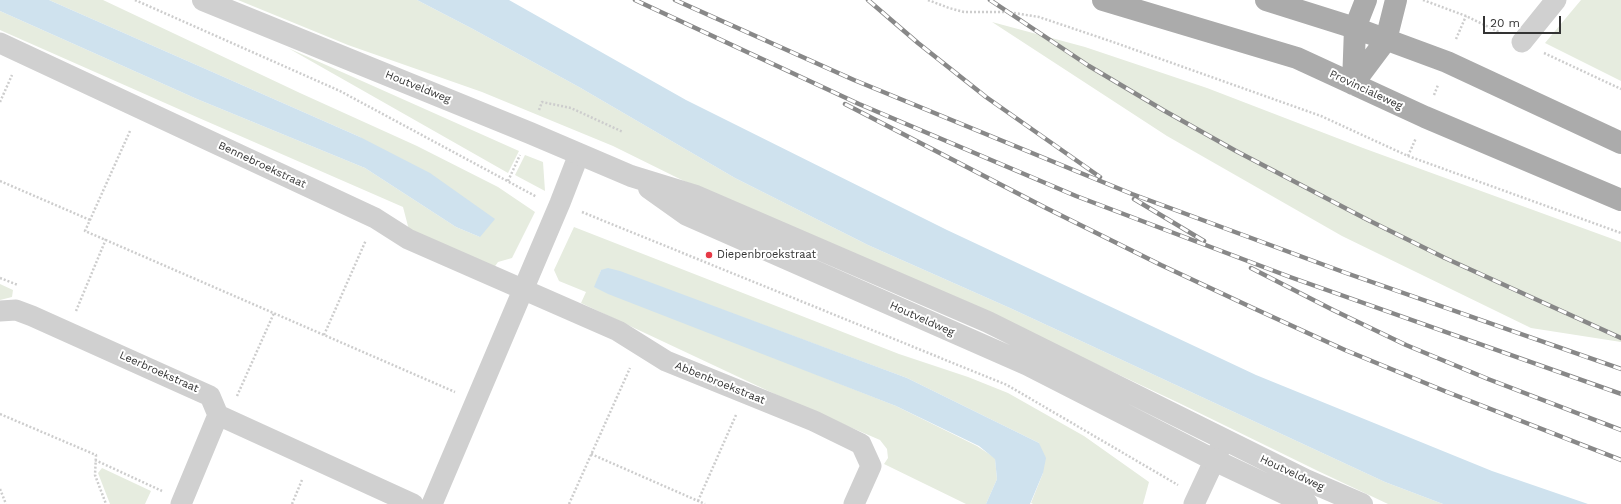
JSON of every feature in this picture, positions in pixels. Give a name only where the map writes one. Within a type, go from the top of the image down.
[{"type":"main road","name":"Provincialeweg","points":[[1103,0],[1297,58],[1425,117],[1621,200]]},
{"type":"main road","points":[[1266,0],[1356,28],[1472,73],[1621,143]]},
{"type":"main road","points":[[1353,84],[1356,28],[1366,0]]},
{"type":"main road","points":[[1353,84],[1386,40],[1396,0]]},
{"type":"street","name":"Houtveldweg","points":[[203,0],[631,176],[696,196],[988,322],[1306,480],[1362,504]]},
{"type":"street","points":[[1522,42],[1556,0]]},
{"type":"street","name":"Bennebroekstraat","points":[[0,43],[376,218],[408,239],[522,289]]},
{"type":"street","points":[[432,504],[522,289],[560,203],[579,154]]},
{"type":"street","name":"Houtveldweg","points":[[631,176],[687,215],[1028,365],[1214,460],[1307,504]]},
{"type":"street","name":"Abbenbroekstraat","points":[[522,289],[618,331],[666,361],[814,421],[860,444],[871,466],[854,504]]},
{"type":"street","name":"Leerbroekstraat","points":[[0,310],[16,310],[67,331],[210,396],[222,417]]},
{"type":"street","points":[[181,502],[222,417],[413,504]]},
{"type":"street","points":[[1196,500],[1223,439]]},
{"type":"path","points":[[135,0],[340,91],[541,199],[560,203],[1006,385],[1196,500]]},
{"type":"path","points":[[928,0],[964,12],[1008,12],[1039,17],[1114,42],[1321,116],[1408,156],[1621,233]]},
{"type":"path","points":[[0,102],[21,53]]},
{"type":"path","points":[[141,109],[85,231],[476,401]]},
{"type":"path","points":[[0,181],[90,220]]},
{"type":"path","points":[[324,335],[376,218]]},
{"type":"path","points":[[67,331],[106,239]]},
{"type":"path","points":[[222,417],[274,312]]},
{"type":"path","points":[[569,504],[640,345]]},
{"type":"path","points":[[698,501],[745,394]]},
{"type":"path","points":[[0,414],[96,455],[95,475],[106,504]]},
{"type":"path","points":[[592,454],[706,504]]},
{"type":"path","points":[[95,460],[181,502]]},
{"type":"path","points":[[0,489],[6,504]]},
{"type":"shaded area","points":[[49,0],[103,0],[300,93],[417,146],[498,187],[535,212],[512,258],[498,262],[493,269],[409,230],[403,207],[0,30],[0,11],[197,99],[365,168],[456,227],[480,237],[360,137]]},
{"type":"shaded area","points":[[238,0],[417,0],[579,87],[735,178],[868,245],[1010,308],[1385,482],[1443,504],[1388,504],[1011,324],[692,185],[613,146],[482,92],[348,45]]},
{"type":"shaded area","points":[[1581,0],[1621,0],[1621,81],[1545,43]]},
{"type":"shaded area","points":[[992,22],[1085,47],[1207,88],[1363,148],[1621,242],[1621,342],[1531,328],[1342,236],[1167,136]]},
{"type":"shaded area","points":[[288,48],[519,151],[508,173]]},
{"type":"shaded area","points":[[525,155],[543,162],[545,191],[515,175]]},
{"type":"shaded area","points":[[574,227],[899,354],[968,377],[1008,393],[1084,436],[1149,482],[1143,504],[1033,504],[1031,503],[1043,473],[1039,443],[907,378],[704,303],[601,270],[595,287],[896,406],[977,446],[995,458],[997,479],[986,504],[966,504],[884,464],[888,458],[887,449],[880,440],[794,403],[581,303],[586,292],[559,281],[554,270]]},
{"type":"shaded area","points":[[0,284],[13,290],[12,297],[0,300]]},
{"type":"shaded area","points":[[102,468],[151,491],[145,504],[110,504],[98,473]]},
{"type":"water","points":[[0,0],[49,0],[360,137],[430,173],[495,219],[480,237],[456,227],[365,168],[197,99],[0,11]]},
{"type":"water","points":[[417,0],[509,0],[686,100],[947,230],[1256,375],[1492,471],[1588,504],[1443,504],[1385,482],[1010,308],[868,245],[735,178],[579,87]]},
{"type":"water","points":[[608,268],[620,271],[907,378],[1039,443],[1046,458],[1043,473],[1030,504],[986,504],[997,479],[995,459],[979,446],[896,406],[608,294],[594,287],[601,270]]},
{"type":"railway","points":[[635,0],[859,104],[1076,196],[1290,277],[1621,394]]},
{"type":"railway","points":[[675,0],[854,80],[1132,194],[1346,273],[1621,369]]},
{"type":"railway","points":[[868,0],[918,43],[986,97],[1100,177]]},
{"type":"railway","points":[[990,0],[1089,66],[1236,151],[1368,220],[1445,258],[1621,338]]},
{"type":"railway","points":[[845,104],[1046,208],[1161,265],[1253,308],[1345,350],[1447,392],[1621,460]]},
{"type":"railway","points":[[1134,199],[1204,241]]},
{"type":"railway","points":[[1251,268],[1406,345],[1488,379],[1621,430]]},
{"type":"place","name":"Diepenbroekstraat","points":[[709,255]]}]
